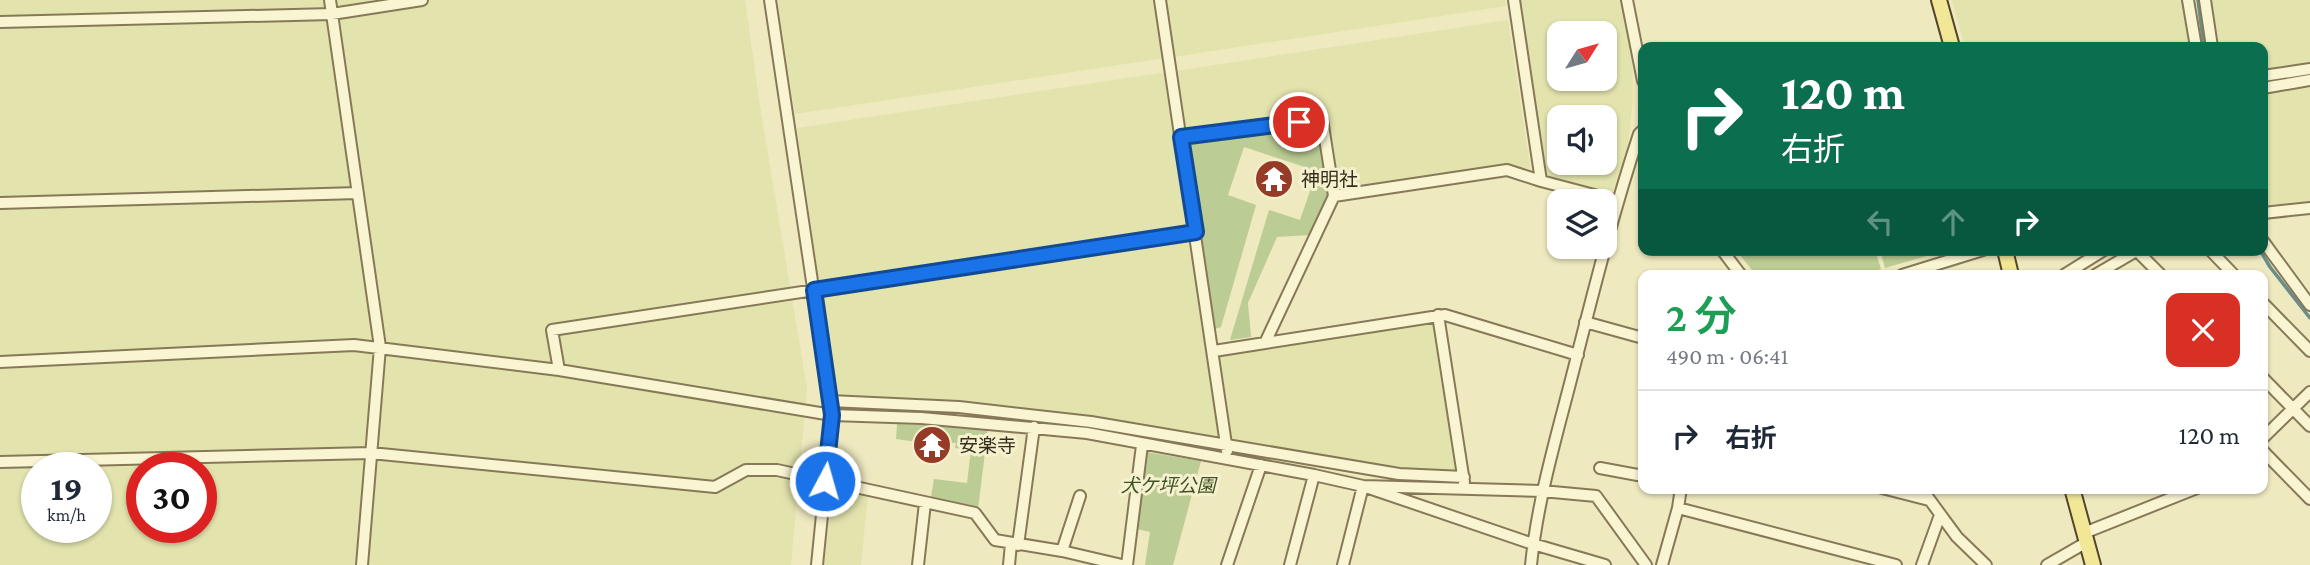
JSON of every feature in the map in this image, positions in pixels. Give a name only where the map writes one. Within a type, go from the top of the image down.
[{"type":"main road","points":[[1939,0],[1951,42]]},
{"type":"main road","points":[[2074,494],[2093,565]]},
{"type":"street","points":[[330,0],[380,347],[362,565]]},
{"type":"street","points":[[0,22],[332,14],[422,0]]},
{"type":"street","points":[[770,0],[832,415],[817,565]]},
{"type":"street","points":[[1160,0],[1228,460]]},
{"type":"street","points":[[1514,0],[1541,181]]},
{"type":"street","points":[[1627,0],[1638,56]]},
{"type":"street","points":[[2188,0],[2195,42]]},
{"type":"street","points":[[2205,0],[2211,42]]},
{"type":"street","points":[[2268,75],[2310,69]]},
{"type":"street","points":[[2268,87],[2310,80]]},
{"type":"street","points":[[1181,137],[1322,119],[1334,196],[1265,343]]},
{"type":"street","points":[[1617,201],[1638,137]]},
{"type":"street","points":[[1334,196],[1507,170],[1571,189]]},
{"type":"street","points":[[0,203],[358,193]]},
{"type":"street","points":[[2268,212],[2310,208]]},
{"type":"street","points":[[559,370],[552,330],[1196,232]]},
{"type":"street","points":[[2268,248],[2310,305]]},
{"type":"street","points":[[1918,270],[1964,256]]},
{"type":"street","points":[[2072,270],[2094,256]]},
{"type":"street","points":[[2103,270],[2127,256]]},
{"type":"street","points":[[2143,256],[2156,270]]},
{"type":"street","points":[[2216,256],[2229,270]]},
{"type":"street","points":[[1531,565],[1542,491],[1602,259]]},
{"type":"street","points":[[2268,308],[2310,351]]},
{"type":"street","points":[[1438,315],[1464,483]]},
{"type":"street","points":[[1214,351],[1445,315],[1578,355]]},
{"type":"street","points":[[1585,322],[1638,337]]},
{"type":"street","points":[[0,362],[354,345],[559,370],[832,415],[921,418],[1087,433],[1363,486],[1533,544],[1605,565]]},
{"type":"street","points":[[2268,383],[2310,426]]},
{"type":"street","points":[[2268,433],[2310,392]]},
{"type":"street","points":[[830,401],[959,407],[1091,422],[1399,474],[1596,496],[1646,565]]},
{"type":"street","points":[[1009,565],[1034,428]]},
{"type":"street","points":[[0,462],[371,453],[715,487],[746,470],[778,470],[975,513],[995,540],[1124,565],[1142,444]]},
{"type":"street","points":[[2268,461],[2310,499]]},
{"type":"street","points":[[1227,565],[1261,466]]},
{"type":"street","points":[[1600,468],[1638,475]]},
{"type":"street","points":[[1290,565],[1314,475]]},
{"type":"street","points":[[1363,486],[1464,483]]},
{"type":"street","points":[[1343,565],[1363,486]]},
{"type":"street","points":[[1662,565],[1680,494]]},
{"type":"street","points":[[1906,494],[1929,500]]},
{"type":"street","points":[[1924,494],[1957,537],[1986,565]]},
{"type":"street","points":[[2047,565],[2086,538],[2184,494]]},
{"type":"street","points":[[1062,551],[1080,496]]},
{"type":"street","points":[[918,565],[925,503]]},
{"type":"street","points":[[1678,508],[1896,565]]},
{"type":"street","points":[[1922,565],[1940,515]]},
{"type":"green space","points":[[0,0],[745,0],[807,388],[791,565],[0,565]]},
{"type":"green space","points":[[777,0],[1157,0],[1165,58],[795,114]]},
{"type":"green space","points":[[1164,0],[1505,0],[1506,6],[1173,57]]},
{"type":"green space","points":[[1517,0],[1622,0],[1632,49],[1633,101],[1628,144],[1614,189],[1584,189],[1543,177]]},
{"type":"green space","points":[[1952,0],[2186,0],[2192,42],[1964,42]]},
{"type":"green space","points":[[2208,0],[2310,0],[2310,65],[2268,71],[2268,42],[2214,42]]},
{"type":"green space","points":[[1508,20],[1531,173],[1507,166],[1339,192],[1326,113],[1186,132],[1176,71]]},
{"type":"green space","points":[[1167,72],[1190,226],[1187,230],[824,285],[819,282],[797,128]]},
{"type":"green space","points":[[2310,82],[2310,203],[2268,209],[2268,89]]},
{"type":"green space","points":[[1318,123],[1329,195],[1310,235],[1277,237],[1248,303],[1251,337],[1230,340],[1269,210],[1300,220],[1317,171],[1244,147],[1228,195],[1256,205],[1221,327],[1215,329],[1187,142]]},
{"type":"green space","points":[[1192,240],[1221,440],[839,399],[822,297],[826,292]]},
{"type":"green space","points":[[1741,256],[1877,256],[1881,269],[1878,270],[1752,270]]},
{"type":"green space","points":[[1882,256],[1926,256],[1885,268]]},
{"type":"green space","points":[[1434,321],[1458,473],[1397,471],[1232,441],[1220,357],[1223,353]]},
{"type":"green space","points":[[897,424],[988,428],[978,509],[931,497],[934,479],[967,483],[971,450],[955,448],[956,443],[945,442],[946,432],[921,428],[918,442],[896,439]]},
{"type":"green space","name":"犬ケ坪公園","points":[[1146,452],[1201,461],[1173,565],[1145,565],[1150,532],[1137,529]]},
{"type":"green space","points":[[831,488],[868,495],[861,565],[824,565]]},
{"type":"waterway","points":[[2198,0],[2203,42]]},
{"type":"waterway","points":[[2264,256],[2310,318]]},
{"type":"place","name":"神明社","points":[[1274,179]]},
{"type":"place","name":"安楽寺","points":[[932,445]]},
{"type":"route","points":[[825,481],[832,415],[814,290],[1196,232],[1181,137],[1299,122]]}]
